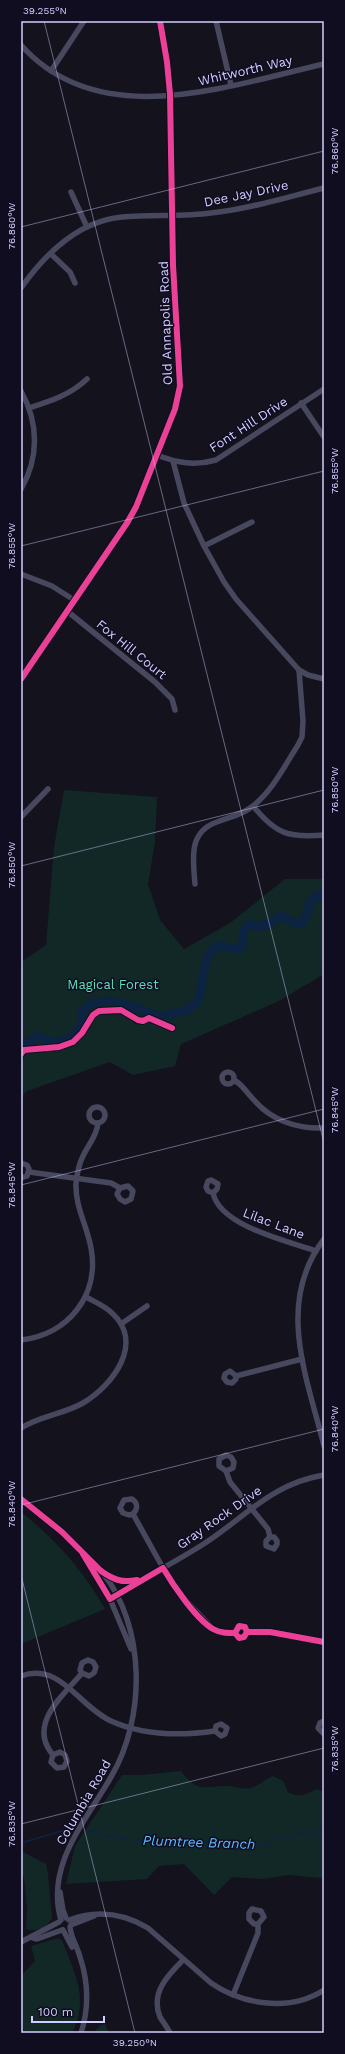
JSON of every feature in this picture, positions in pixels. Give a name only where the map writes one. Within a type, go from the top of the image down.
[{"type":"street","points":[[51,71],[84,21]]},
{"type":"street","name":"Old Annapolis Road","points":[[21,679],[128,521],[144,490],[175,409],[180,386],[172,215],[170,94],[167,62],[160,21]]},
{"type":"street","points":[[216,21],[230,85]]},
{"type":"street","name":"Whitworth Way","points":[[21,45],[51,71],[78,85],[104,93],[134,96],[194,93],[324,64]]},
{"type":"street","name":"Dee Jay Drive","points":[[21,288],[51,254],[69,238],[87,227],[100,222],[123,216],[215,213],[324,188]]},
{"type":"street","points":[[71,192],[87,227]]},
{"type":"street","points":[[51,254],[66,268],[76,283]]},
{"type":"street","points":[[29,408],[66,395],[87,379]]},
{"type":"street","name":"Font Hill Drive","points":[[157,455],[172,461],[199,464],[216,460],[324,389]]},
{"type":"street","points":[[21,391],[29,408],[35,429],[34,449],[30,469],[22,486]]},
{"type":"street","points":[[301,403],[324,437]]},
{"type":"street","points":[[172,461],[184,502],[204,546],[224,582],[236,599],[298,670],[324,680]]},
{"type":"street","points":[[204,546],[252,522]]},
{"type":"street","points":[[21,574],[52,586],[74,600]]},
{"type":"street","name":"Fox Hill Court","points":[[67,611],[155,682],[172,699],[175,710]]},
{"type":"street","points":[[195,884],[193,848],[198,835],[209,825],[244,812],[253,806],[269,789],[302,737],[298,670]]},
{"type":"street","points":[[21,817],[48,789]]},
{"type":"street","points":[[253,806],[265,821],[279,832],[296,836],[324,835]]},
{"type":"street","points":[[234,1080],[242,1086],[261,1108],[276,1118],[302,1127],[324,1128]]},
{"type":"street","points":[[21,1340],[38,1337],[62,1326],[73,1315],[86,1297],[92,1272],[92,1261],[89,1240],[78,1207],[77,1179],[82,1157],[97,1132],[98,1123]]},
{"type":"street","points":[[21,1163],[27,1165],[29,1172],[26,1177],[21,1178]]},
{"type":"street","points":[[29,1172],[111,1183],[120,1188]]},
{"type":"street","name":"Lilac Lane","points":[[213,1193],[216,1202],[238,1222],[316,1250]]},
{"type":"street","points":[[324,1239],[316,1250],[304,1276],[298,1303],[297,1325],[302,1359],[324,1446]]},
{"type":"street","points":[[21,1428],[38,1420],[77,1406],[92,1397],[117,1372],[125,1352],[126,1340],[121,1324],[106,1309],[86,1297]]},
{"type":"street","points":[[121,1324],[147,1306]]},
{"type":"street","points":[[236,1376],[302,1359]]},
{"type":"street","points":[[226,1471],[230,1482],[268,1529],[270,1537]]},
{"type":"street","name":"Gray Rock Drive","points":[[110,1598],[217,1535],[250,1508],[283,1488],[304,1479],[324,1475]]},
{"type":"street","name":"Columbia Road","points":[[21,1499],[45,1517],[101,1571],[117,1594],[130,1630],[135,1663],[136,1696],[131,1728],[120,1761],[68,1846],[59,1882],[63,1910],[71,1936],[80,1957],[87,1996],[86,2015],[81,2033]]},
{"type":"street","points":[[133,1514],[175,1588],[206,1623],[222,1633],[235,1633]]},
{"type":"street","name":"Columbia Road","points":[[83,1554],[110,1598],[122,1625],[135,1663]]},
{"type":"street","points":[[101,1571],[119,1581],[143,1579]]},
{"type":"street","points":[[21,1676],[32,1672],[46,1673],[59,1680],[102,1716],[131,1728],[168,1734],[196,1734],[215,1731]]},
{"type":"street","points":[[53,1755],[45,1739],[45,1719],[52,1707],[82,1674]]},
{"type":"street","points":[[324,1721],[320,1723],[318,1728],[320,1732],[324,1734]]},
{"type":"street","points":[[33,1938],[36,1933],[66,1922],[94,1916],[118,1915],[138,1922],[148,1928],[211,1983],[233,1995],[254,2002],[277,2003],[299,2000],[324,1990]]},
{"type":"street","points":[[21,1942],[33,1938],[37,1939],[63,1930],[66,1922]]},
{"type":"street","name":"Columbia Road","points":[[66,1922],[60,1927],[82,1967]]},
{"type":"street","points":[[233,1995],[258,1932],[258,1924]]},
{"type":"street","points":[[170,2033],[158,2011],[158,1996],[167,1977],[183,1960]]},
{"type":"green space","name":"Magical Forest","points":[[64,790],[157,797],[155,842],[148,884],[160,920],[184,949],[230,923],[285,879],[324,879],[324,974],[279,1001],[181,1044],[175,1066],[133,1075],[110,1062],[27,1091],[21,1098],[21,962],[46,945],[54,847]]},
{"type":"green space","points":[[21,1512],[46,1533],[68,1556],[88,1581],[105,1609],[21,1644]]},
{"type":"green space","points":[[181,1771],[193,1783],[203,1787],[229,1786],[248,1789],[273,1776],[283,1781],[288,1792],[295,1795],[309,1793],[316,1789],[324,1792],[324,1877],[289,1875],[262,1879],[232,1877],[214,1895],[184,1864],[159,1866],[147,1879],[66,1884],[75,1846],[122,1775],[141,1775]]},
{"type":"green space","points":[[21,1851],[46,1864],[48,1874],[52,1918],[44,1927],[34,1930],[26,1929],[27,1907],[24,1877],[21,1875]]},
{"type":"green space","points":[[58,1938],[62,1940],[78,1986],[80,2009],[77,2021],[72,2033],[21,2033],[21,1976],[35,1961],[31,1946]]},
{"type":"green space","points":[[105,2024],[109,2033],[93,2033],[101,2025]]},
{"type":"waterway","points":[[21,1048],[37,1036],[53,1043],[72,1037],[82,1025],[82,1012],[91,1003],[109,1001],[125,1004],[161,1017],[189,1009],[198,1002],[206,961],[214,948],[221,946],[237,949],[242,946],[244,930],[250,924],[264,926],[282,916],[298,924],[302,923],[305,919],[311,901],[318,896],[324,895]]},
{"type":"waterway","name":"Plumtree Branch","points":[[89,1831],[105,1836],[143,1841],[239,1842],[261,1845],[268,1844],[278,1836],[296,1836],[306,1831],[309,1831],[313,1836],[315,1836],[320,1828],[324,1827]]},
{"type":"waterway","name":"Plumtree Branch","points":[[21,1843],[65,1830]]},
{"type":"waterway","points":[[21,2030],[32,2033]]},
{"type":"cycle path","points":[[21,679],[127,523],[136,507],[175,409],[180,386],[173,265],[170,94],[167,62],[160,21]]},
{"type":"cycle path","points":[[21,1054],[24,1050],[59,1047],[73,1042],[82,1033],[93,1015],[99,1011],[121,1010],[138,1020],[143,1021],[149,1018],[172,1028]]},
{"type":"cycle path","points":[[21,1499],[62,1532],[101,1571],[118,1580],[137,1580]]},
{"type":"cycle path","points":[[83,1554],[110,1599],[163,1568],[185,1601],[199,1618],[213,1629],[226,1633],[235,1633],[239,1638],[244,1637],[247,1632],[245,1627],[239,1626],[235,1633]]},
{"type":"cycle path","points":[[247,1632],[270,1632],[324,1642]]}]
